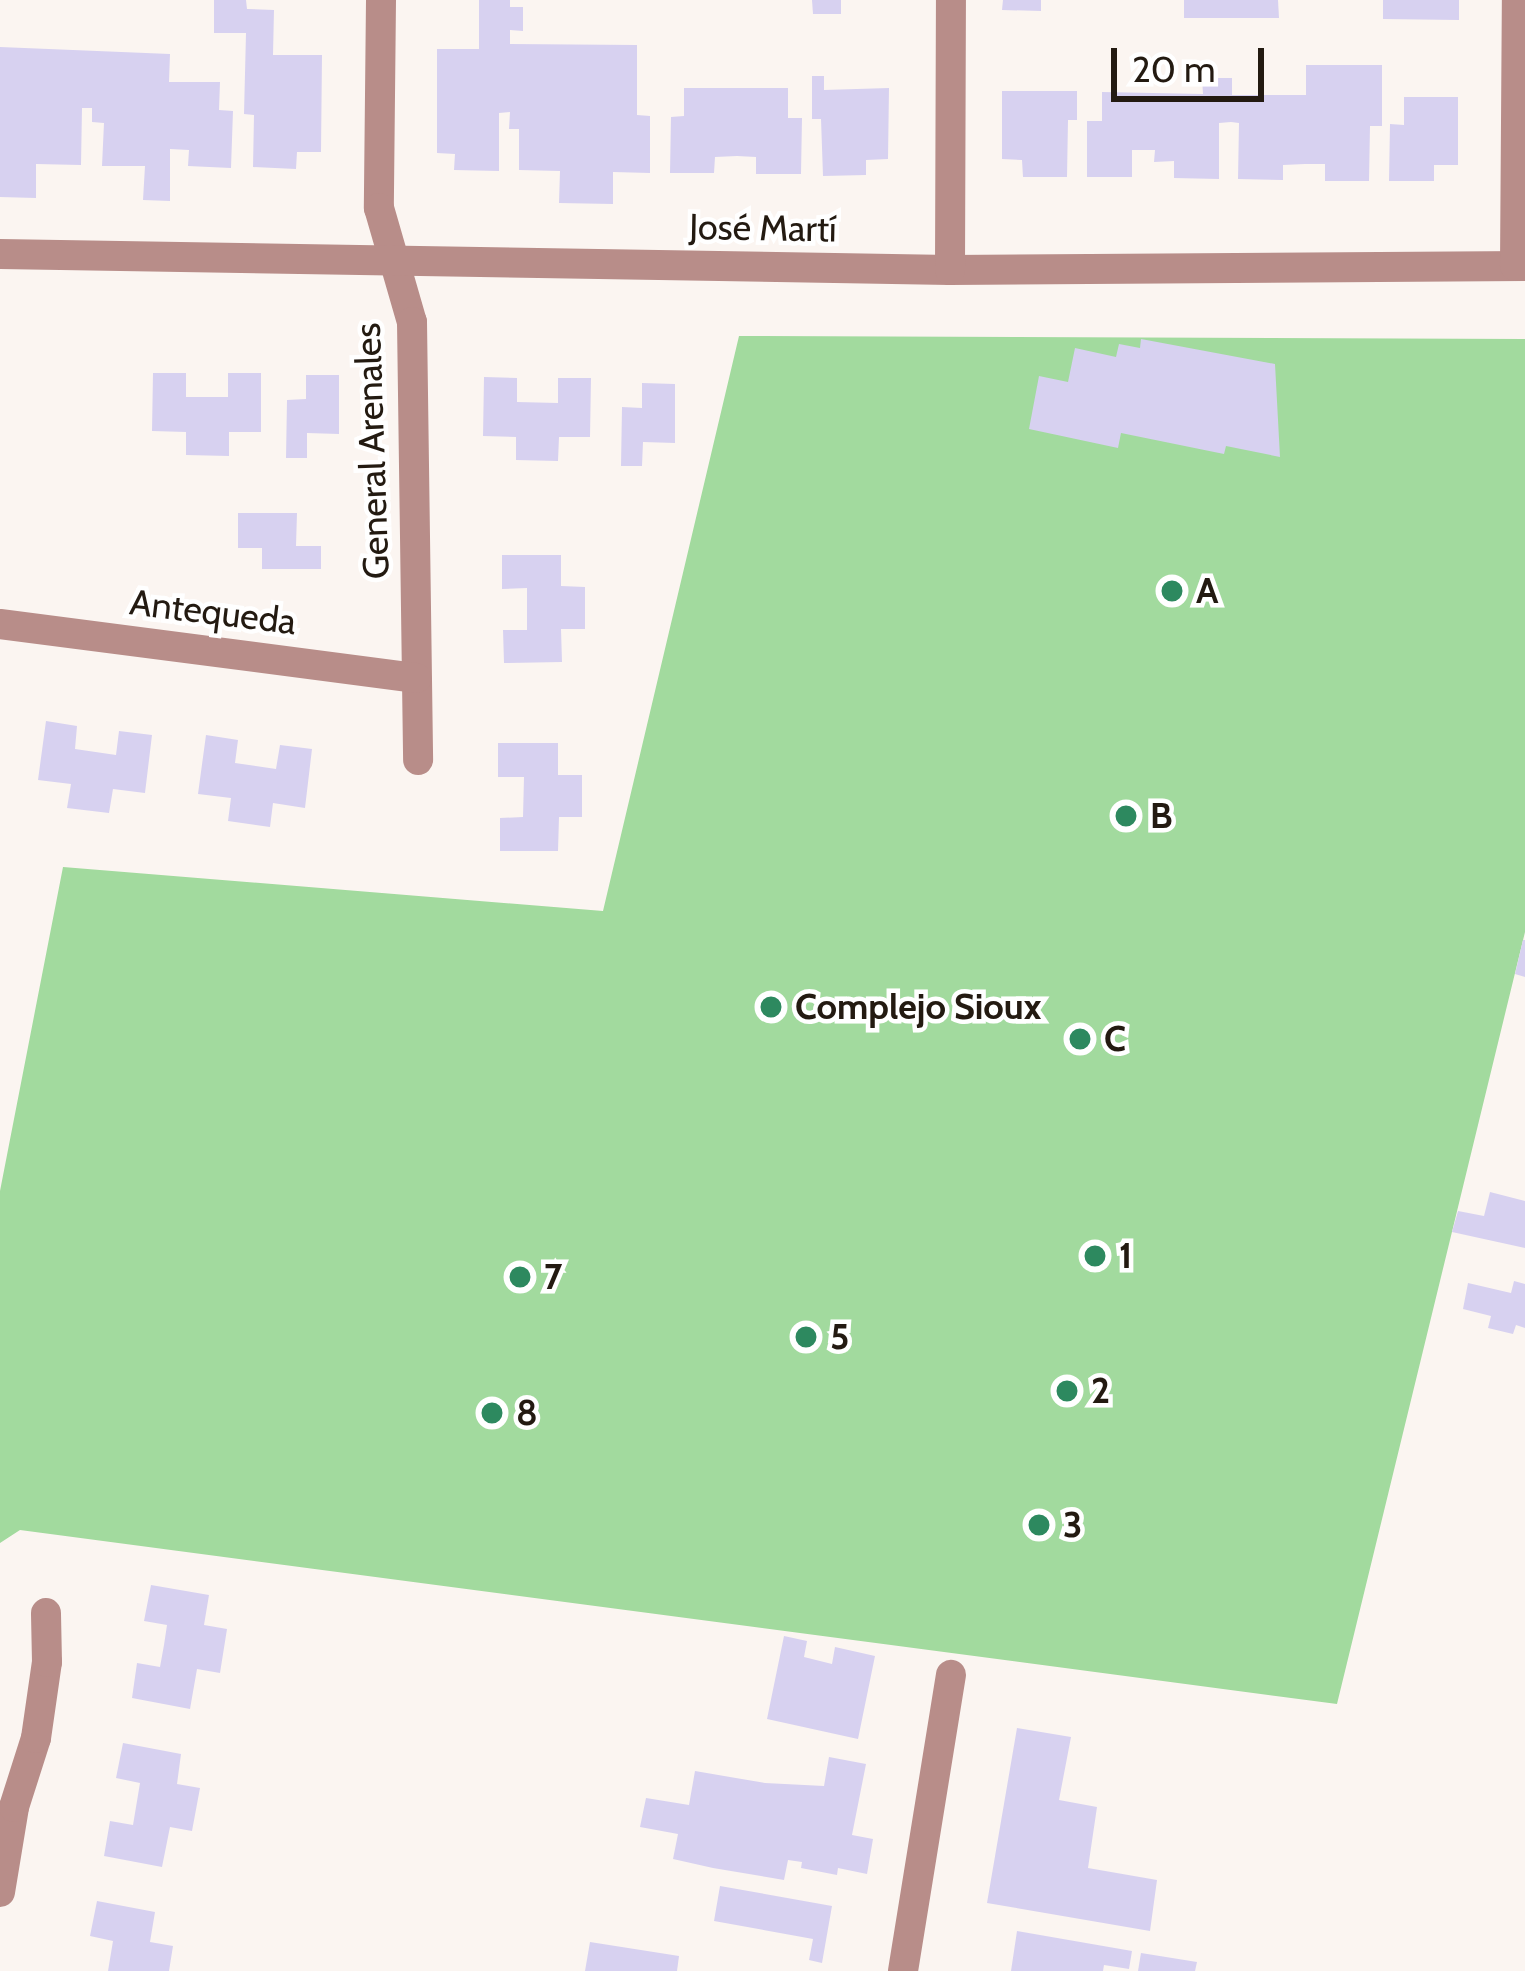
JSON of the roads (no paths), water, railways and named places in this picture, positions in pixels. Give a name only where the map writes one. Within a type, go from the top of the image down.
[{"type":"street","name":"General Arenales","points":[[381,0],[379,208],[412,322],[418,760]]},
{"type":"street","points":[[950,270],[951,0]]},
{"type":"street","points":[[1517,0],[1520,266]]},
{"type":"street","name":"José Martí","points":[[0,254],[950,270],[1520,266]]},
{"type":"street","name":"Antequeda","points":[[0,624],[417,678]]},
{"type":"street","points":[[0,1892],[7,1806],[36,1738],[47,1663],[46,1613]]},
{"type":"street","points":[[903,1971],[951,1675]]},
{"type":"place","name":"A","points":[[1172,591]]},
{"type":"place","name":"B","points":[[1126,816]]},
{"type":"place","name":"Complejo Sioux","points":[[771,1007]]},
{"type":"place","name":"C","points":[[1080,1039]]},
{"type":"place","name":"1","points":[[1095,1256]]},
{"type":"place","name":"7","points":[[520,1277]]},
{"type":"place","name":"5","points":[[806,1337]]},
{"type":"place","name":"2","points":[[1067,1391]]},
{"type":"place","name":"8","points":[[492,1413]]},
{"type":"place","name":"3","points":[[1039,1525]]}]
